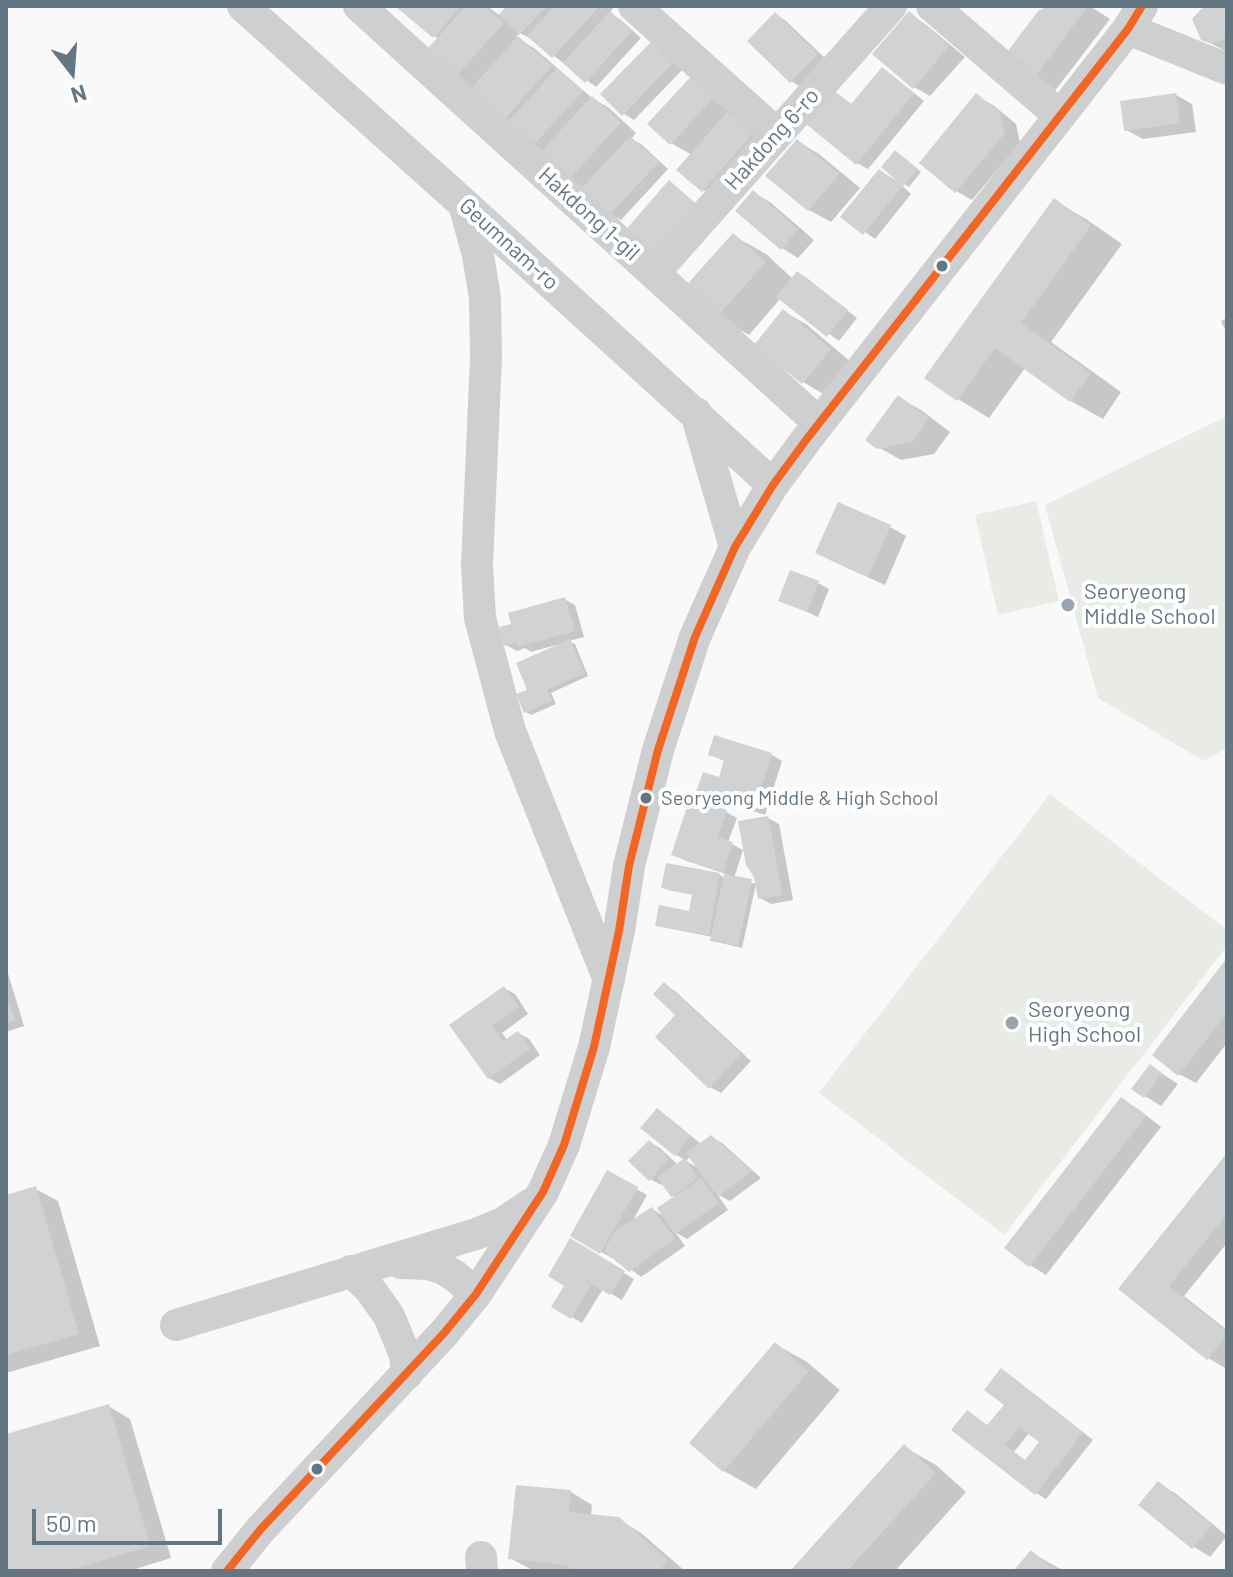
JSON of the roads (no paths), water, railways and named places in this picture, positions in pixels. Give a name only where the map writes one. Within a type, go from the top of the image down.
[{"type":"street","name":"Geumnam-ro","points":[[243,6],[773,485]]},
{"type":"street","name":"Hakdong 1-gil","points":[[359,6],[819,423]]},
{"type":"street","points":[[634,6],[777,134]]},
{"type":"street","name":"Hakdong 6-ro","points":[[654,273],[891,6]]},
{"type":"street","points":[[932,6],[1059,115]]},
{"type":"street","points":[[227,1571],[260,1530],[407,1374],[476,1294],[543,1192],[564,1145],[594,1047],[632,853],[658,750],[695,637],[715,590],[735,547],[773,485],[1135,18],[1227,69]]},
{"type":"street","points":[[464,204],[485,298],[486,357],[477,565],[480,618],[510,731],[609,980]]},
{"type":"street","points":[[696,413],[735,547]]},
{"type":"street","points":[[176,1325],[489,1229],[524,1210],[543,1192]]},
{"type":"street","points":[[361,1268],[428,1264],[455,1276],[476,1294]]},
{"type":"street","points":[[361,1268],[369,1288],[389,1316],[400,1340],[407,1374]]},
{"type":"place","name":"Seoryeong Middle School","points":[[1068,605]]},
{"type":"place","name":"Seoryeong Middle & High School","points":[[646,798]]},
{"type":"place","name":"Seoryeong High School","points":[[1012,1023]]}]
